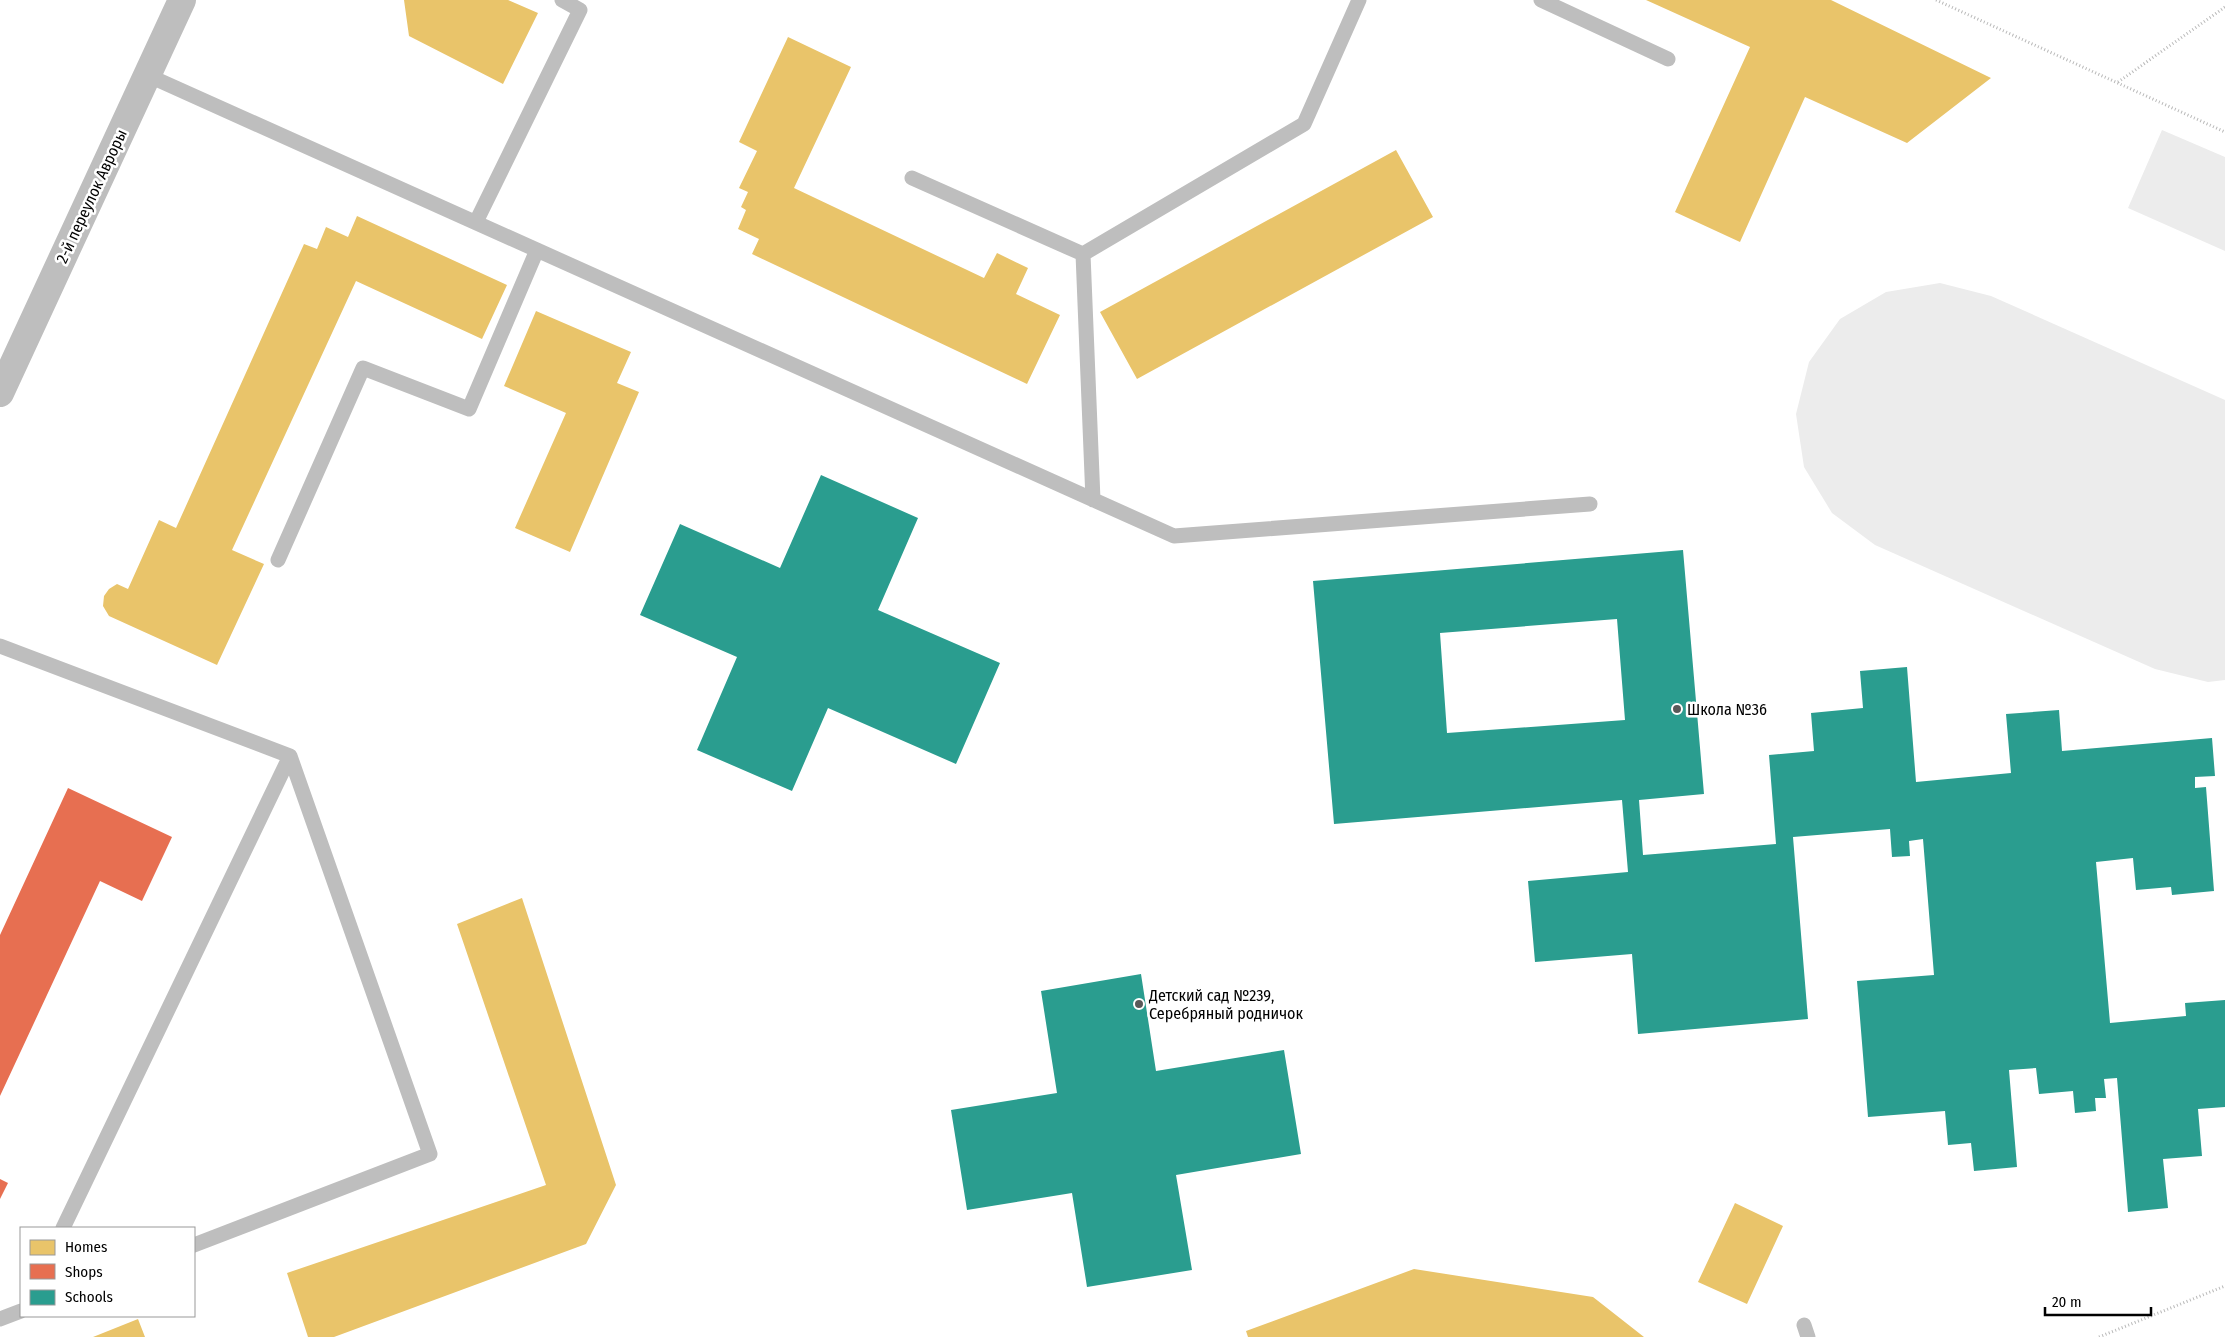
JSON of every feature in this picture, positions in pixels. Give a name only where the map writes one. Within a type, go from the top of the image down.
[{"type":"street","name":"2-й переулок Авроры","points":[[0,393],[182,0]]},
{"type":"lane","points":[[476,222],[580,10],[562,0]]},
{"type":"lane","points":[[1083,254],[1304,124],[1359,0]]},
{"type":"lane","points":[[1541,0],[1668,58]]},
{"type":"lane","points":[[147,75],[1174,536],[1590,504]]},
{"type":"lane","points":[[912,178],[1083,254]]},
{"type":"lane","points":[[278,560],[363,368],[469,408],[537,250]]},
{"type":"lane","points":[[1083,254],[1093,500]]},
{"type":"lane","points":[[0,646],[290,756],[430,1154],[195,1245]]},
{"type":"lane","points":[[63,1227],[290,756]]},
{"type":"lane","points":[[0,1319],[20,1310]]},
{"type":"path","points":[[1936,0],[2225,132]]},
{"type":"path","points":[[2118,83],[2225,7]]},
{"type":"path","points":[[2099,1337],[2225,1286]]},
{"type":"shaded area","points":[[2162,130],[2225,157],[2225,251],[2128,208]]},
{"type":"shaded area","points":[[1940,283],[1991,296],[2225,400],[2225,680],[2208,682],[2155,669],[1875,545],[1832,513],[1804,467],[1796,414],[1809,362],[1840,319],[1886,292]]},
{"type":"building: Homes","points":[[404,0],[508,0],[538,13],[503,84],[409,36]]},
{"type":"building: Homes","points":[[1646,0],[1831,0],[1991,78],[1907,143],[1805,97],[1740,242],[1675,212],[1750,47]]},
{"type":"building: Homes","points":[[788,37],[851,67],[794,188],[984,278],[997,253],[1028,268],[1016,294],[1060,315],[1027,384],[752,254],[759,239],[738,229],[746,210],[741,207],[748,192],[739,188],[757,151],[739,142]]},
{"type":"building: Homes","points":[[1396,150],[1433,217],[1137,379],[1100,312]]},
{"type":"building: Homes","points":[[357,216],[507,285],[482,339],[356,281],[232,550],[264,564],[217,665],[109,616],[103,606],[104,596],[109,589],[117,584],[128,589],[159,520],[176,528],[304,244],[317,249],[326,227],[348,237]]},
{"type":"building: Homes","points":[[536,311],[631,352],[617,383],[639,392],[570,552],[515,528],[566,413],[504,386]]},
{"type":"building: Homes","points":[[522,898],[616,1185],[586,1244],[334,1337],[308,1337],[287,1273],[546,1185],[457,924]]},
{"type":"building: Homes","points":[[1735,1203],[1783,1226],[1747,1304],[1698,1282]]},
{"type":"building: Homes","points":[[1414,1269],[1593,1297],[1644,1337],[1248,1337],[1246,1331]]},
{"type":"building: Homes","points":[[138,1319],[145,1337],[93,1337]]},
{"type":"building: Shops","points":[[68,788],[172,837],[142,901],[100,881],[0,1096],[0,935]]},
{"type":"building: Shops","points":[[0,1179],[8,1183],[0,1199]]},
{"type":"building: Schools","points":[[821,475],[918,518],[878,610],[1000,663],[956,764],[828,708],[792,791],[697,750],[737,657],[640,615],[680,524],[780,568]]},
{"type":"building: Schools","points":[[1683,550],[1704,794],[1639,800],[1643,855],[1776,844],[1769,755],[1814,751],[1811,713],[1863,708],[1860,671],[1907,667],[1916,782],[2011,773],[2006,714],[2059,710],[2062,751],[2212,738],[2215,776],[2195,777],[2195,788],[2206,787],[2214,891],[2172,895],[2171,887],[2136,890],[2133,858],[2096,862],[2110,1023],[2186,1016],[2185,1003],[2225,1000],[2225,1107],[2198,1109],[2202,1156],[2163,1159],[2168,1208],[2128,1212],[2117,1078],[2104,1079],[2106,1098],[2095,1098],[2096,1111],[2075,1113],[2073,1091],[2039,1094],[2036,1068],[2009,1070],[2017,1167],[1974,1171],[1971,1143],[1948,1145],[1945,1111],[1868,1117],[1857,981],[1934,975],[1923,839],[1909,841],[1910,856],[1892,857],[1890,829],[1793,837],[1808,1019],[1638,1034],[1632,954],[1535,962],[1528,881],[1628,872],[1622,800],[1334,824],[1313,581]],"holes":[[[1617,619],[1625,720],[1447,733],[1440,633]]]},
{"type":"building: Schools","points":[[1141,974],[1156,1071],[1284,1050],[1301,1154],[1176,1175],[1192,1270],[1087,1287],[1072,1193],[967,1210],[951,1110],[1057,1093],[1041,991]]},
{"type":"place","name":"Школа №36","points":[[1677,709]]},
{"type":"place","name":"Детский сад №239, Серебряный родничок","points":[[1139,1004]]}]
